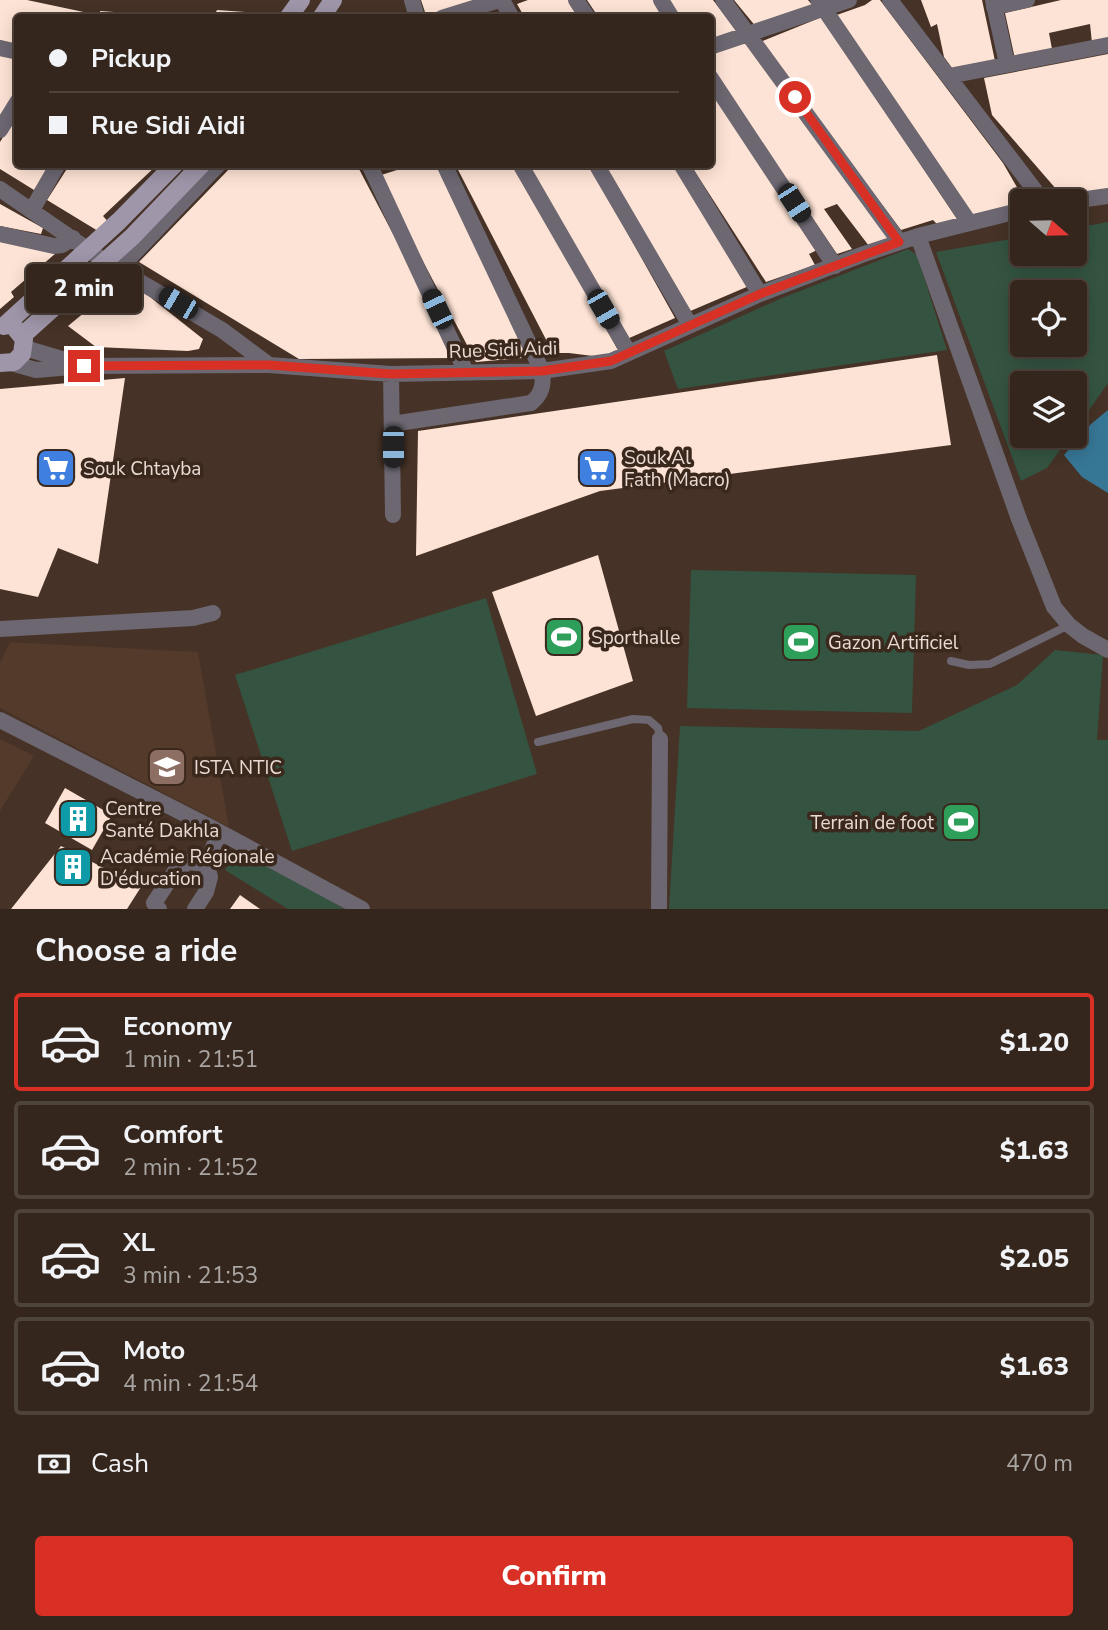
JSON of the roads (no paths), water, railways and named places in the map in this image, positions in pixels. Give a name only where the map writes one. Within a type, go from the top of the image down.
[{"type":"main road","points":[[2,326],[80,243],[119,221],[171,168]]},
{"type":"main road","points":[[5,363],[20,357],[24,341],[112,265],[198,168]]},
{"type":"main road","points":[[2,326],[15,328],[24,341]]},
{"type":"street","points":[[455,14],[501,0]]},
{"type":"street","points":[[723,0],[899,242]]},
{"type":"street","points":[[714,46],[821,4],[849,0]]},
{"type":"street","points":[[890,0],[1034,189]]},
{"type":"street","points":[[1007,64],[994,4],[1027,0]]},
{"type":"street","points":[[821,4],[969,222]]},
{"type":"street","points":[[948,76],[1108,45]]},
{"type":"street","points":[[714,83],[835,266]]},
{"type":"street","points":[[0,130],[14,107]]},
{"type":"street","points":[[32,209],[56,168]]},
{"type":"street","points":[[112,265],[215,168]]},
{"type":"street","points":[[372,168],[466,372]]},
{"type":"street","points":[[392,425],[531,403],[542,389],[542,371],[446,168]]},
{"type":"street","points":[[522,168],[629,353]]},
{"type":"street","points":[[598,168],[690,325]]},
{"type":"street","points":[[683,168],[760,294]]},
{"type":"street","points":[[0,189],[112,265],[222,330],[269,365]]},
{"type":"street","points":[[1087,199],[1108,196]]},
{"type":"street","name":"Rue Sidi Aidi","points":[[5,363],[36,370],[84,366],[269,365],[391,374],[542,371],[611,361],[760,294],[899,242],[1010,213]]},
{"type":"street","points":[[0,234],[54,246],[80,243]]},
{"type":"street","points":[[918,236],[1019,519],[1054,607],[1069,625],[1108,650]]},
{"type":"street","name":"Rue Sidi Aidi","points":[[24,341],[84,366]]},
{"type":"street","points":[[391,374],[393,515]]},
{"type":"street","points":[[0,629],[193,618],[213,613]]},
{"type":"street","points":[[0,720],[362,909]]},
{"type":"street","points":[[659,909],[660,739]]},
{"type":"street","points":[[195,909],[206,892],[210,877],[207,864],[219,832]]},
{"type":"street","points":[[159,909],[154,903],[176,870],[188,862],[207,864]]},
{"type":"lane","points":[[951,661],[969,665],[990,664],[1069,625]]},
{"type":"lane","points":[[538,742],[633,719],[649,720],[658,728],[660,739]]},
{"type":"water","points":[[1108,410],[1108,493],[1082,477],[1064,455],[1070,448],[1087,448],[1087,429]]},
{"type":"place","name":"Souk Chtayba","points":[[56,468]]},
{"type":"place","name":"Souk Al Fath (Macro)","points":[[597,468]]},
{"type":"place","name":"Sporthalle","points":[[564,637]]},
{"type":"place","name":"Gazon Artificiel","points":[[801,642]]},
{"type":"place","name":"ISTA NTIC","points":[[167,767]]},
{"type":"place","name":"Centre Santé Dakhla","points":[[78,819]]},
{"type":"place","name":"Terrain de foot","points":[[961,822]]},
{"type":"place","name":"Académie Régionale D'éducation","points":[[73,867]]}]
